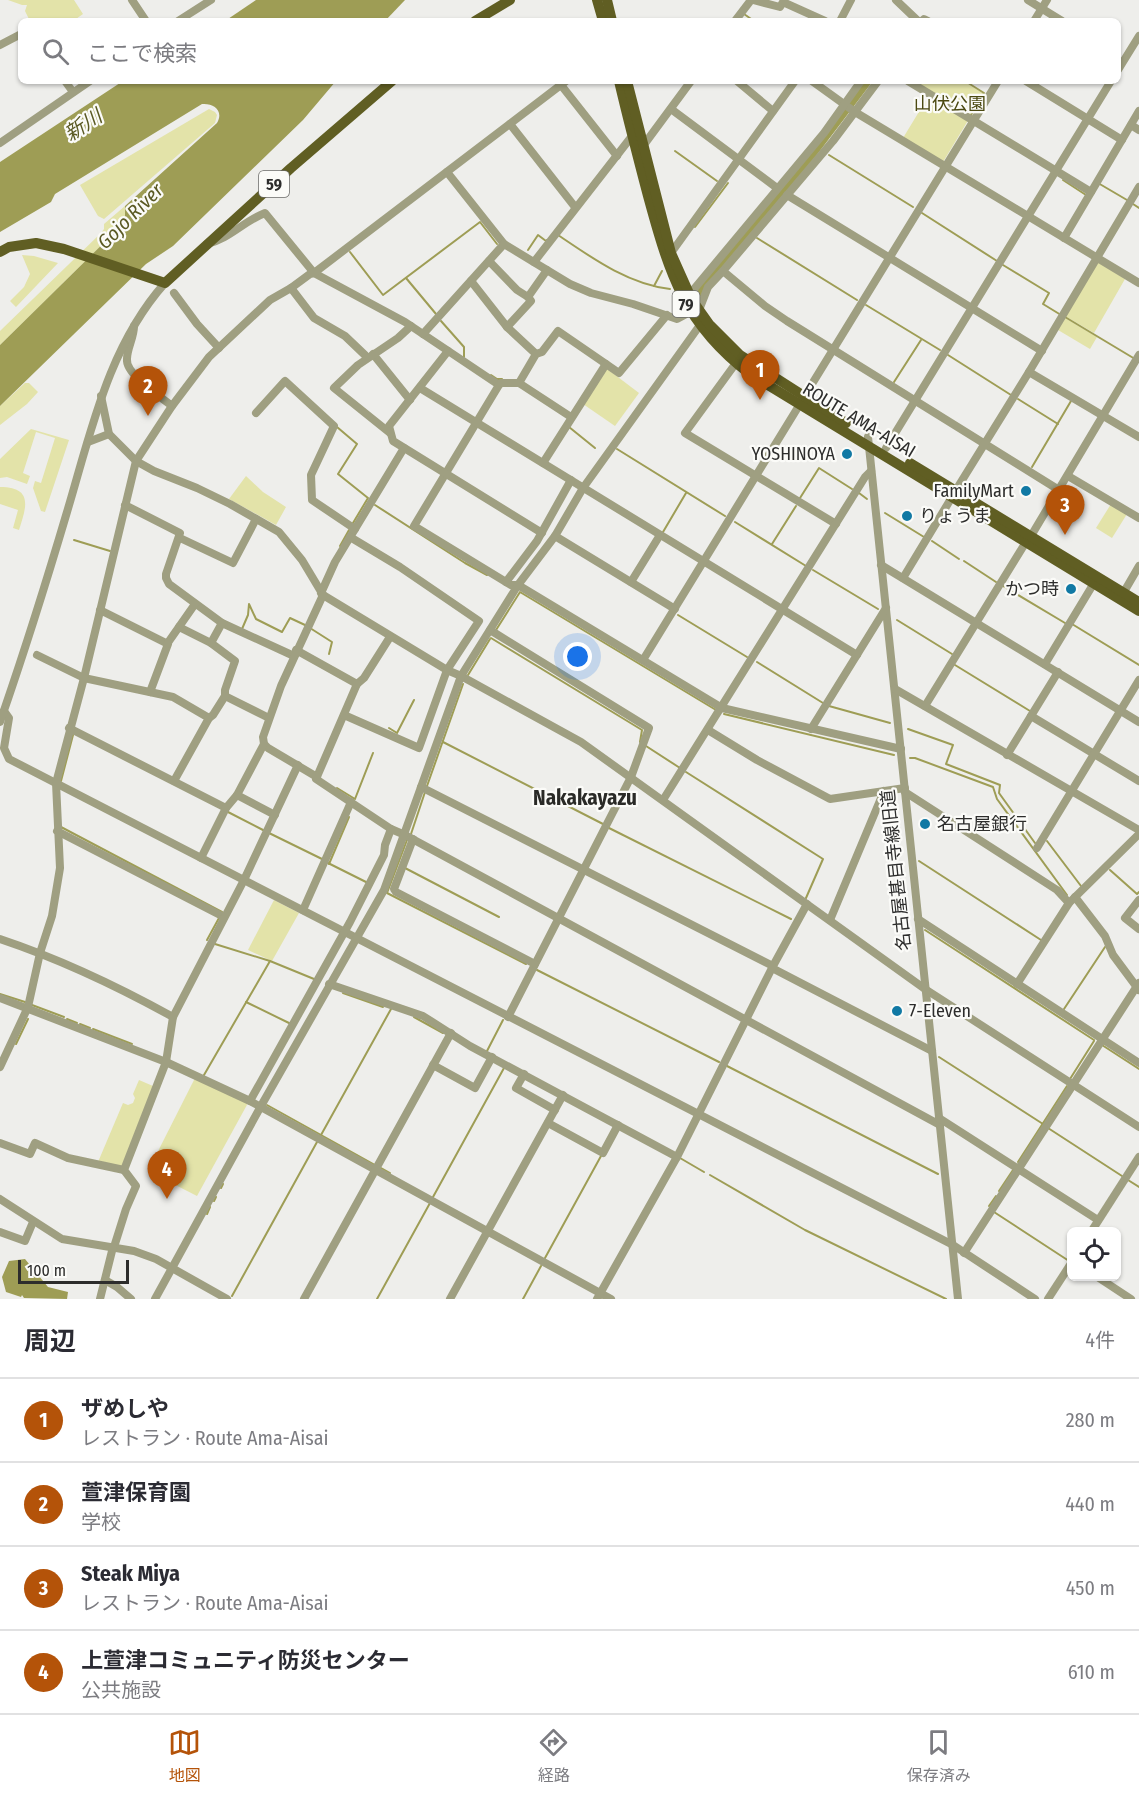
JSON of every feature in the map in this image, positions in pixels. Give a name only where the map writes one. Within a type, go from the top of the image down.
[{"type":"main road","points":[[480,18],[510,0]]},
{"type":"main road","points":[[597,0],[602,18]]},
{"type":"main road","points":[[607,0],[611,18]]},
{"type":"main road","name":"59","points":[[160,282],[207,244],[389,84]]},
{"type":"main road","name":"ROUTE AMA-AISAI","points":[[620,84],[663,253],[676,287],[695,311],[740,356],[802,401]]},
{"type":"main road","name":"ROUTE AMA-AISAI","points":[[628,84],[671,253],[700,325],[715,343],[736,363],[1122,596],[1139,611]]},
{"type":"main road","points":[[0,252],[9,247],[36,243],[64,249],[160,282]]},
{"type":"main road","name":"ROUTE AMA-AISAI","points":[[868,441],[886,448],[954,493]]},
{"type":"main road","name":"ROUTE AMA-AISAI","points":[[1028,539],[1094,583],[1139,602]]},
{"type":"street","points":[[132,0],[144,18]]},
{"type":"street","points":[[737,18],[752,0],[780,7],[783,2],[818,18]]},
{"type":"street","points":[[842,18],[851,0]]},
{"type":"street","points":[[896,0],[915,18]]},
{"type":"street","points":[[1028,0],[1057,18]]},
{"type":"street","points":[[1036,18],[1047,0]]},
{"type":"street","points":[[182,18],[206,1]]},
{"type":"street","points":[[0,45],[18,36]]},
{"type":"street","points":[[1121,57],[1139,36]]},
{"type":"street","points":[[68,84],[73,92]]},
{"type":"street","points":[[0,142],[85,84]]},
{"type":"street","points":[[0,1067],[28,1007],[40,953],[52,916],[60,868],[56,783],[84,678],[136,461],[172,406],[209,357],[270,300],[314,273],[563,84]]},
{"type":"street","points":[[565,84],[617,156]]},
{"type":"street","points":[[643,146],[689,84]]},
{"type":"street","points":[[741,84],[773,111]]},
{"type":"street","points":[[671,253],[793,84]]},
{"type":"street","points":[[816,84],[849,108],[1139,283]]},
{"type":"street","points":[[447,172],[504,244],[591,293],[677,318],[695,311],[705,292],[833,141],[860,84]]},
{"type":"street","points":[[688,292],[694,289],[824,134],[875,84]]},
{"type":"street","points":[[913,84],[1091,192]]},
{"type":"street","points":[[644,660],[996,84]]},
{"type":"street","points":[[1031,84],[1122,140]]},
{"type":"street","points":[[886,448],[1109,84]]},
{"type":"street","points":[[671,109],[777,188]]},
{"type":"street","points":[[1064,238],[1122,140],[1135,127],[1139,111]]},
{"type":"street","points":[[510,124],[576,207]]},
{"type":"street","points":[[534,262],[632,136]]},
{"type":"street","points":[[903,578],[1139,188]]},
{"type":"street","points":[[787,195],[891,256],[1042,351]]},
{"type":"street","points":[[207,244],[219,241],[251,218],[265,213],[314,273],[411,326],[499,385]]},
{"type":"street","points":[[423,334],[504,244]]},
{"type":"street","points":[[489,261],[531,301],[507,327]]},
{"type":"street","points":[[528,297],[547,270]]},
{"type":"street","points":[[723,272],[768,308],[1059,490]]},
{"type":"street","points":[[471,281],[507,327],[536,354]]},
{"type":"street","points":[[0,722],[54,557],[102,396],[134,324],[160,282]]},
{"type":"street","points":[[291,288],[314,318],[345,336],[370,356],[410,400]]},
{"type":"street","points":[[174,293],[197,324],[219,348]]},
{"type":"street","points":[[519,383],[536,354],[542,352],[558,331],[619,374],[667,315]]},
{"type":"street","points":[[134,324],[134,335],[127,359],[128,366],[141,381],[172,406]]},
{"type":"street","points":[[536,964],[394,889],[421,787],[461,676],[518,585],[555,536],[583,488],[700,325]]},
{"type":"street","points":[[391,433],[334,388],[370,356],[411,326]]},
{"type":"street","points":[[448,351],[389,426],[393,441],[542,533]]},
{"type":"street","points":[[925,706],[1068,476],[1139,355]]},
{"type":"street","points":[[736,363],[685,433],[836,524]]},
{"type":"street","points":[[543,463],[606,364]]},
{"type":"street","points":[[1029,372],[1139,437]]},
{"type":"street","points":[[256,413],[285,381],[334,426],[311,475],[312,500],[355,529]]},
{"type":"street","points":[[571,417],[519,383],[501,382],[414,526],[511,585],[518,585],[722,708],[901,749]]},
{"type":"street","points":[[420,388],[857,655]]},
{"type":"street","points":[[102,396],[109,434],[136,461],[154,471],[197,488],[279,532],[290,544],[322,594],[447,670],[581,742],[925,989],[1139,1127]]},
{"type":"street","points":[[88,442],[109,434]]},
{"type":"street","name":"名古屋甚目寺線旧道","points":[[868,441],[958,1299]]},
{"type":"street","points":[[201,858],[226,808],[237,795],[264,744],[263,737],[269,718],[335,562],[404,448]]},
{"type":"street","points":[[663,800],[865,477],[871,471]]},
{"type":"street","points":[[1068,476],[1139,518]]},
{"type":"street","points":[[506,582],[542,533],[571,480]]},
{"type":"street","points":[[125,505],[173,527],[180,533],[166,578],[169,584],[222,622],[295,653],[357,684]]},
{"type":"street","points":[[180,538],[233,563],[256,519]]},
{"type":"street","points":[[631,582],[660,535]]},
{"type":"street","points":[[555,536],[675,609]]},
{"type":"street","points":[[344,715],[419,748],[447,670],[479,621],[400,567],[350,537]]},
{"type":"street","points":[[881,565],[1139,722]]},
{"type":"street","points":[[1122,596],[1139,566]]},
{"type":"street","points":[[1045,664],[1094,583]]},
{"type":"street","points":[[150,692],[167,644],[195,604]]},
{"type":"street","points":[[811,729],[886,608]]},
{"type":"street","points":[[100,610],[167,644]]},
{"type":"street","points":[[211,643],[222,622]]},
{"type":"street","points":[[174,781],[209,718],[225,696],[235,661],[211,643],[179,627]]},
{"type":"street","points":[[490,630],[649,728],[631,777],[508,1017]]},
{"type":"street","points":[[317,777],[357,684],[364,678],[390,637]]},
{"type":"street","points":[[37,655],[84,678],[173,697],[209,718]]},
{"type":"street","points":[[1007,755],[1058,672]]},
{"type":"street","points":[[1037,848],[1139,680]]},
{"type":"street","points":[[895,689],[1139,832],[1072,900],[1017,984]]},
{"type":"street","points":[[225,696],[269,718]]},
{"type":"street","points":[[4,711],[9,718],[4,748],[9,759],[953,1245],[1035,1299]]},
{"type":"street","points":[[1031,716],[1139,781]]},
{"type":"street","points":[[69,728],[226,808]]},
{"type":"street","points":[[708,730],[757,760],[830,799],[905,790],[1072,900],[1105,936],[1113,955],[1138,986],[1101,1038],[964,1253]]},
{"type":"street","points":[[264,744],[317,777],[316,779],[391,830],[409,837],[745,1021],[939,1122],[1018,1168],[1098,1220]]},
{"type":"street","points":[[124,1170],[166,1062],[173,1017],[244,880],[298,765]]},
{"type":"street","points":[[421,787],[584,869],[932,1051]]},
{"type":"street","points":[[830,920],[884,791]]},
{"type":"street","points":[[237,795],[275,814]]},
{"type":"street","points":[[303,910],[351,802]]},
{"type":"street","points":[[250,1101],[344,933],[384,855],[391,830]]},
{"type":"street","points":[[57,831],[224,917]]},
{"type":"street","points":[[155,1299],[329,984],[384,890],[409,837]]},
{"type":"street","points":[[1139,900],[1125,918],[1139,929]]},
{"type":"street","points":[[598,1296],[677,1157],[772,967],[807,904]]},
{"type":"street","points":[[918,920],[1139,1063]]},
{"type":"street","points":[[0,939],[40,953],[123,989],[173,1017]]},
{"type":"street","points":[[329,984],[423,1016],[492,1057],[677,1157]]},
{"type":"street","points":[[0,998],[166,1062],[261,1106],[488,1231],[598,1296],[610,1299]]},
{"type":"street","points":[[304,1299],[451,1033]]},
{"type":"street","points":[[433,1065],[475,1088],[492,1057]]},
{"type":"street","points":[[524,1074],[516,1088],[555,1110]]},
{"type":"street","points":[[450,1299],[563,1095]]},
{"type":"street","points":[[548,1123],[603,1153],[618,1125]]},
{"type":"street","points":[[0,1143],[30,1154],[35,1143],[68,1158],[124,1170],[136,1186],[126,1209],[100,1299]]},
{"type":"street","points":[[1094,1227],[1139,1157]]},
{"type":"street","points":[[0,1199],[62,1239],[134,1251],[156,1259],[227,1299]]},
{"type":"street","points":[[0,1232],[25,1241],[33,1222]]},
{"type":"street","points":[[1048,1299],[1067,1268]]},
{"type":"street","points":[[105,1280],[131,1299]]},
{"type":"street","points":[[1104,1281],[1131,1299]]},
{"type":"green space","points":[[8,0],[74,0],[83,14],[77,18],[28,18],[25,11],[27,5]]},
{"type":"green space","name":"山伏公園","points":[[919,84],[968,84],[984,94],[943,162],[903,138],[931,92]]},
{"type":"green space","points":[[209,109],[217,115],[215,123],[104,219],[98,216],[80,185]]},
{"type":"green space","points":[[125,206],[126,221],[0,345],[0,331],[101,233],[104,224]]},
{"type":"green space","points":[[22,255],[58,263],[16,307],[10,301],[24,287],[30,274]]},
{"type":"green space","points":[[1098,262],[1125,279],[1094,333],[1065,316]]},
{"type":"green space","points":[[1065,318],[1097,337],[1090,349],[1058,330]]},
{"type":"green space","points":[[606,368],[639,393],[615,426],[583,404]]},
{"type":"green space","points":[[25,383],[29,383],[38,392],[27,404],[0,425],[0,406]]},
{"type":"green space","points":[[31,429],[69,440],[45,512],[41,511],[33,488],[35,481],[41,483],[55,438],[36,432],[23,473],[30,476],[27,484],[7,477],[0,478],[0,459]]},
{"type":"green space","points":[[246,476],[263,492],[286,507],[276,525],[229,499]]},
{"type":"green space","points":[[0,487],[11,488],[23,495],[25,507],[19,530],[13,528],[18,510],[0,504]]},
{"type":"green space","points":[[1111,504],[1127,514],[1112,538],[1096,528]]},
{"type":"green space","points":[[274,900],[299,913],[272,961],[248,950]]},
{"type":"green space","points":[[195,1078],[248,1103],[197,1196],[148,1171]]},
{"type":"green space","points":[[139,1080],[153,1086],[121,1168],[98,1162],[123,1103],[128,1105],[133,1103],[135,1098],[133,1094]]},
{"type":"water","points":[[256,0],[405,0],[388,18],[229,18]]},
{"type":"water","points":[[118,84],[333,84],[303,120],[173,246],[146,264],[0,406],[0,345],[125,222],[125,206],[217,123],[219,115],[214,106],[202,104],[55,194],[51,202],[0,232],[0,162]]},
{"type":"water","points":[[863,84],[871,84],[816,156],[700,297],[697,290],[821,139]]},
{"type":"water","points":[[25,1259],[48,1287],[68,1292],[67,1299],[24,1298],[22,1295],[21,1297],[6,1292],[2,1277],[9,1261]]},
{"type":"waterway","points":[[744,14],[750,18]]},
{"type":"waterway","points":[[970,84],[984,93],[971,115]]},
{"type":"waterway","points":[[675,151],[717,181]]},
{"type":"waterway","points":[[829,155],[913,207]]},
{"type":"waterway","points":[[1063,180],[1086,195]]},
{"type":"waterway","points":[[695,227],[728,183]]},
{"type":"waterway","points":[[1098,183],[1127,200]]},
{"type":"waterway","points":[[1133,204],[1139,208]]},
{"type":"waterway","points":[[922,213],[997,261]]},
{"type":"waterway","points":[[350,252],[383,295],[480,222],[497,244]]},
{"type":"waterway","points":[[528,250],[538,235],[547,240]]},
{"type":"waterway","points":[[558,235],[597,261],[625,276],[670,289]]},
{"type":"waterway","points":[[757,238],[857,300]]},
{"type":"waterway","points":[[1003,265],[1049,293],[1043,304],[1061,315]]},
{"type":"waterway","points":[[654,286],[662,271]]},
{"type":"waterway","points":[[406,278],[436,314]]},
{"type":"waterway","points":[[866,305],[940,350]]},
{"type":"waterway","points":[[1065,317],[1135,359]]},
{"type":"waterway","points":[[441,321],[464,347],[464,357]]},
{"type":"waterway","points":[[894,382],[921,340]]},
{"type":"waterway","points":[[948,355],[1011,395]]},
{"type":"waterway","points":[[491,375],[502,379]]},
{"type":"waterway","points":[[1018,399],[1058,424]]},
{"type":"waterway","points":[[1032,467],[1071,401]]},
{"type":"waterway","points":[[337,427],[357,444],[338,474],[368,498],[353,523]]},
{"type":"waterway","points":[[569,427],[595,448]]},
{"type":"waterway","points":[[617,449],[725,516]]},
{"type":"waterway","points":[[800,498],[819,468],[852,489]]},
{"type":"waterway","points":[[663,532],[686,493]]},
{"type":"waterway","points":[[859,493],[867,499]]},
{"type":"waterway","points":[[375,505],[487,575]]},
{"type":"waterway","points":[[772,544],[796,506]]},
{"type":"waterway","points":[[885,513],[924,537]]},
{"type":"waterway","points":[[735,522],[806,566]]},
{"type":"waterway","points":[[340,546],[349,530]]},
{"type":"waterway","points":[[74,540],[110,551]]},
{"type":"waterway","points":[[932,541],[959,559]]},
{"type":"waterway","points":[[964,561],[996,582]]},
{"type":"waterway","points":[[813,570],[878,609]]},
{"type":"waterway","points":[[1003,586],[1065,623]]},
{"type":"waterway","points":[[496,630],[520,592],[716,710]]},
{"type":"waterway","points":[[242,629],[248,615],[249,604],[256,619],[282,632],[290,618],[305,625]]},
{"type":"waterway","points":[[678,615],[747,657]]},
{"type":"waterway","points":[[897,620],[952,654]]},
{"type":"waterway","points":[[1072,624],[1139,665]]},
{"type":"waterway","points":[[310,628],[332,642],[329,654]]},
{"type":"waterway","points":[[491,638],[642,730],[640,742]]},
{"type":"waterway","points":[[468,675],[490,639]]},
{"type":"waterway","points":[[757,662],[823,703]]},
{"type":"waterway","points":[[955,665],[1030,711]]},
{"type":"waterway","points":[[427,786],[463,684]]},
{"type":"waterway","points":[[389,728],[397,733],[414,700]]},
{"type":"waterway","points":[[829,706],[890,723]]},
{"type":"waterway","points":[[724,714],[894,755]]},
{"type":"waterway","points":[[908,729],[953,745],[946,764],[1000,785],[999,793],[1035,843]]},
{"type":"waterway","points":[[61,781],[73,735]]},
{"type":"waterway","points":[[443,742],[603,824]]},
{"type":"waterway","points":[[646,746],[680,768]]},
{"type":"waterway","points":[[337,788],[355,799],[373,753]]},
{"type":"waterway","points":[[910,758],[993,787],[997,799],[1067,895]]},
{"type":"waterway","points":[[686,772],[823,859],[806,898]]},
{"type":"waterway","points":[[411,834],[425,792]]},
{"type":"waterway","points":[[228,812],[263,830]]},
{"type":"waterway","points":[[329,864],[349,817]]},
{"type":"waterway","points":[[61,827],[222,912]]},
{"type":"waterway","points":[[609,828],[791,919]]},
{"type":"waterway","points":[[269,833],[322,859]]},
{"type":"waterway","points":[[407,840],[387,893],[526,964]]},
{"type":"waterway","points":[[1047,841],[1081,886]]},
{"type":"waterway","points":[[919,861],[1041,940]]},
{"type":"waterway","points":[[328,863],[366,882]]},
{"type":"waterway","points":[[405,868],[499,917]]},
{"type":"waterway","points":[[1110,870],[1137,894],[1139,892]]},
{"type":"waterway","points":[[207,940],[219,918]]},
{"type":"waterway","points":[[925,930],[1094,1040]]},
{"type":"waterway","points":[[215,944],[270,961],[314,979]]},
{"type":"waterway","points":[[1064,1009],[1105,947]]},
{"type":"waterway","points":[[204,1075],[270,961]]},
{"type":"waterway","points":[[537,970],[719,1062]]},
{"type":"waterway","points":[[343,993],[383,1007]]},
{"type":"waterway","points":[[0,994],[25,1002]]},
{"type":"waterway","points":[[246,1002],[289,1023]]},
{"type":"waterway","points":[[32,1005],[64,1017]]},
{"type":"waterway","points":[[321,1135],[391,1009]]},
{"type":"waterway","points":[[414,1017],[443,1033]]},
{"type":"waterway","points":[[16,1044],[28,1019]]},
{"type":"waterway","points":[[67,1019],[77,1023]]},
{"type":"waterway","points":[[487,1051],[503,1020]]},
{"type":"waterway","points":[[80,1024],[90,1028]]},
{"type":"waterway","points":[[93,1029],[132,1044]]},
{"type":"waterway","points":[[1070,1079],[1094,1041]]},
{"type":"waterway","points":[[1102,1045],[1139,1069]]},
{"type":"waterway","points":[[939,1057],[1043,1124]]},
{"type":"waterway","points":[[727,1066],[938,1174]]},
{"type":"waterway","points":[[433,1197],[504,1068]]},
{"type":"waterway","points":[[1018,1162],[1067,1086]]},
{"type":"waterway","points":[[267,1105],[375,1165]]},
{"type":"waterway","points":[[1048,1128],[1122,1176]]},
{"type":"waterway","points":[[232,1296],[317,1142]]},
{"type":"waterway","points":[[545,1258],[601,1156]]},
{"type":"waterway","points":[[680,1158],[704,1172]]},
{"type":"waterway","points":[[381,1168],[390,1173]]},
{"type":"waterway","points":[[999,1191],[1013,1170]]},
{"type":"waterway","points":[[710,1175],[805,1230],[946,1299]]},
{"type":"waterway","points":[[1128,1180],[1139,1187]]},
{"type":"waterway","points":[[221,1188],[223,1184]]},
{"type":"waterway","points":[[989,1206],[996,1196]]},
{"type":"waterway","points":[[214,1201],[216,1197]]},
{"type":"waterway","points":[[377,1299],[430,1203]]},
{"type":"waterway","points":[[207,1214],[210,1207]]},
{"type":"waterway","points":[[994,1212],[1067,1260]]},
{"type":"waterway","points":[[523,1299],[541,1266]]},
{"type":"place","name":"ザめしや","points":[[760,400]]},
{"type":"place","name":"萱津保育園","points":[[148,416]]},
{"type":"place","name":"YOSHINOYA","points":[[847,454]]},
{"type":"place","name":"FamilyMart","points":[[1026,491]]},
{"type":"place","name":"りょうま","points":[[907,516]]},
{"type":"place","name":"Steak Miya","points":[[1065,535]]},
{"type":"place","name":"かつ時","points":[[1071,589]]},
{"type":"place","name":"名古屋銀行","points":[[925,824]]},
{"type":"place","name":"7-Eleven","points":[[897,1011]]},
{"type":"place","name":"上萱津コミュニティ防災センター","points":[[167,1199]]},
{"type":"district","name":"Nakakayazu","points":[[585,798]]},
{"type":"water label","name":"新川","points":[[83,125]]},
{"type":"water label","name":"Gojo River","points":[[130,216]]}]
